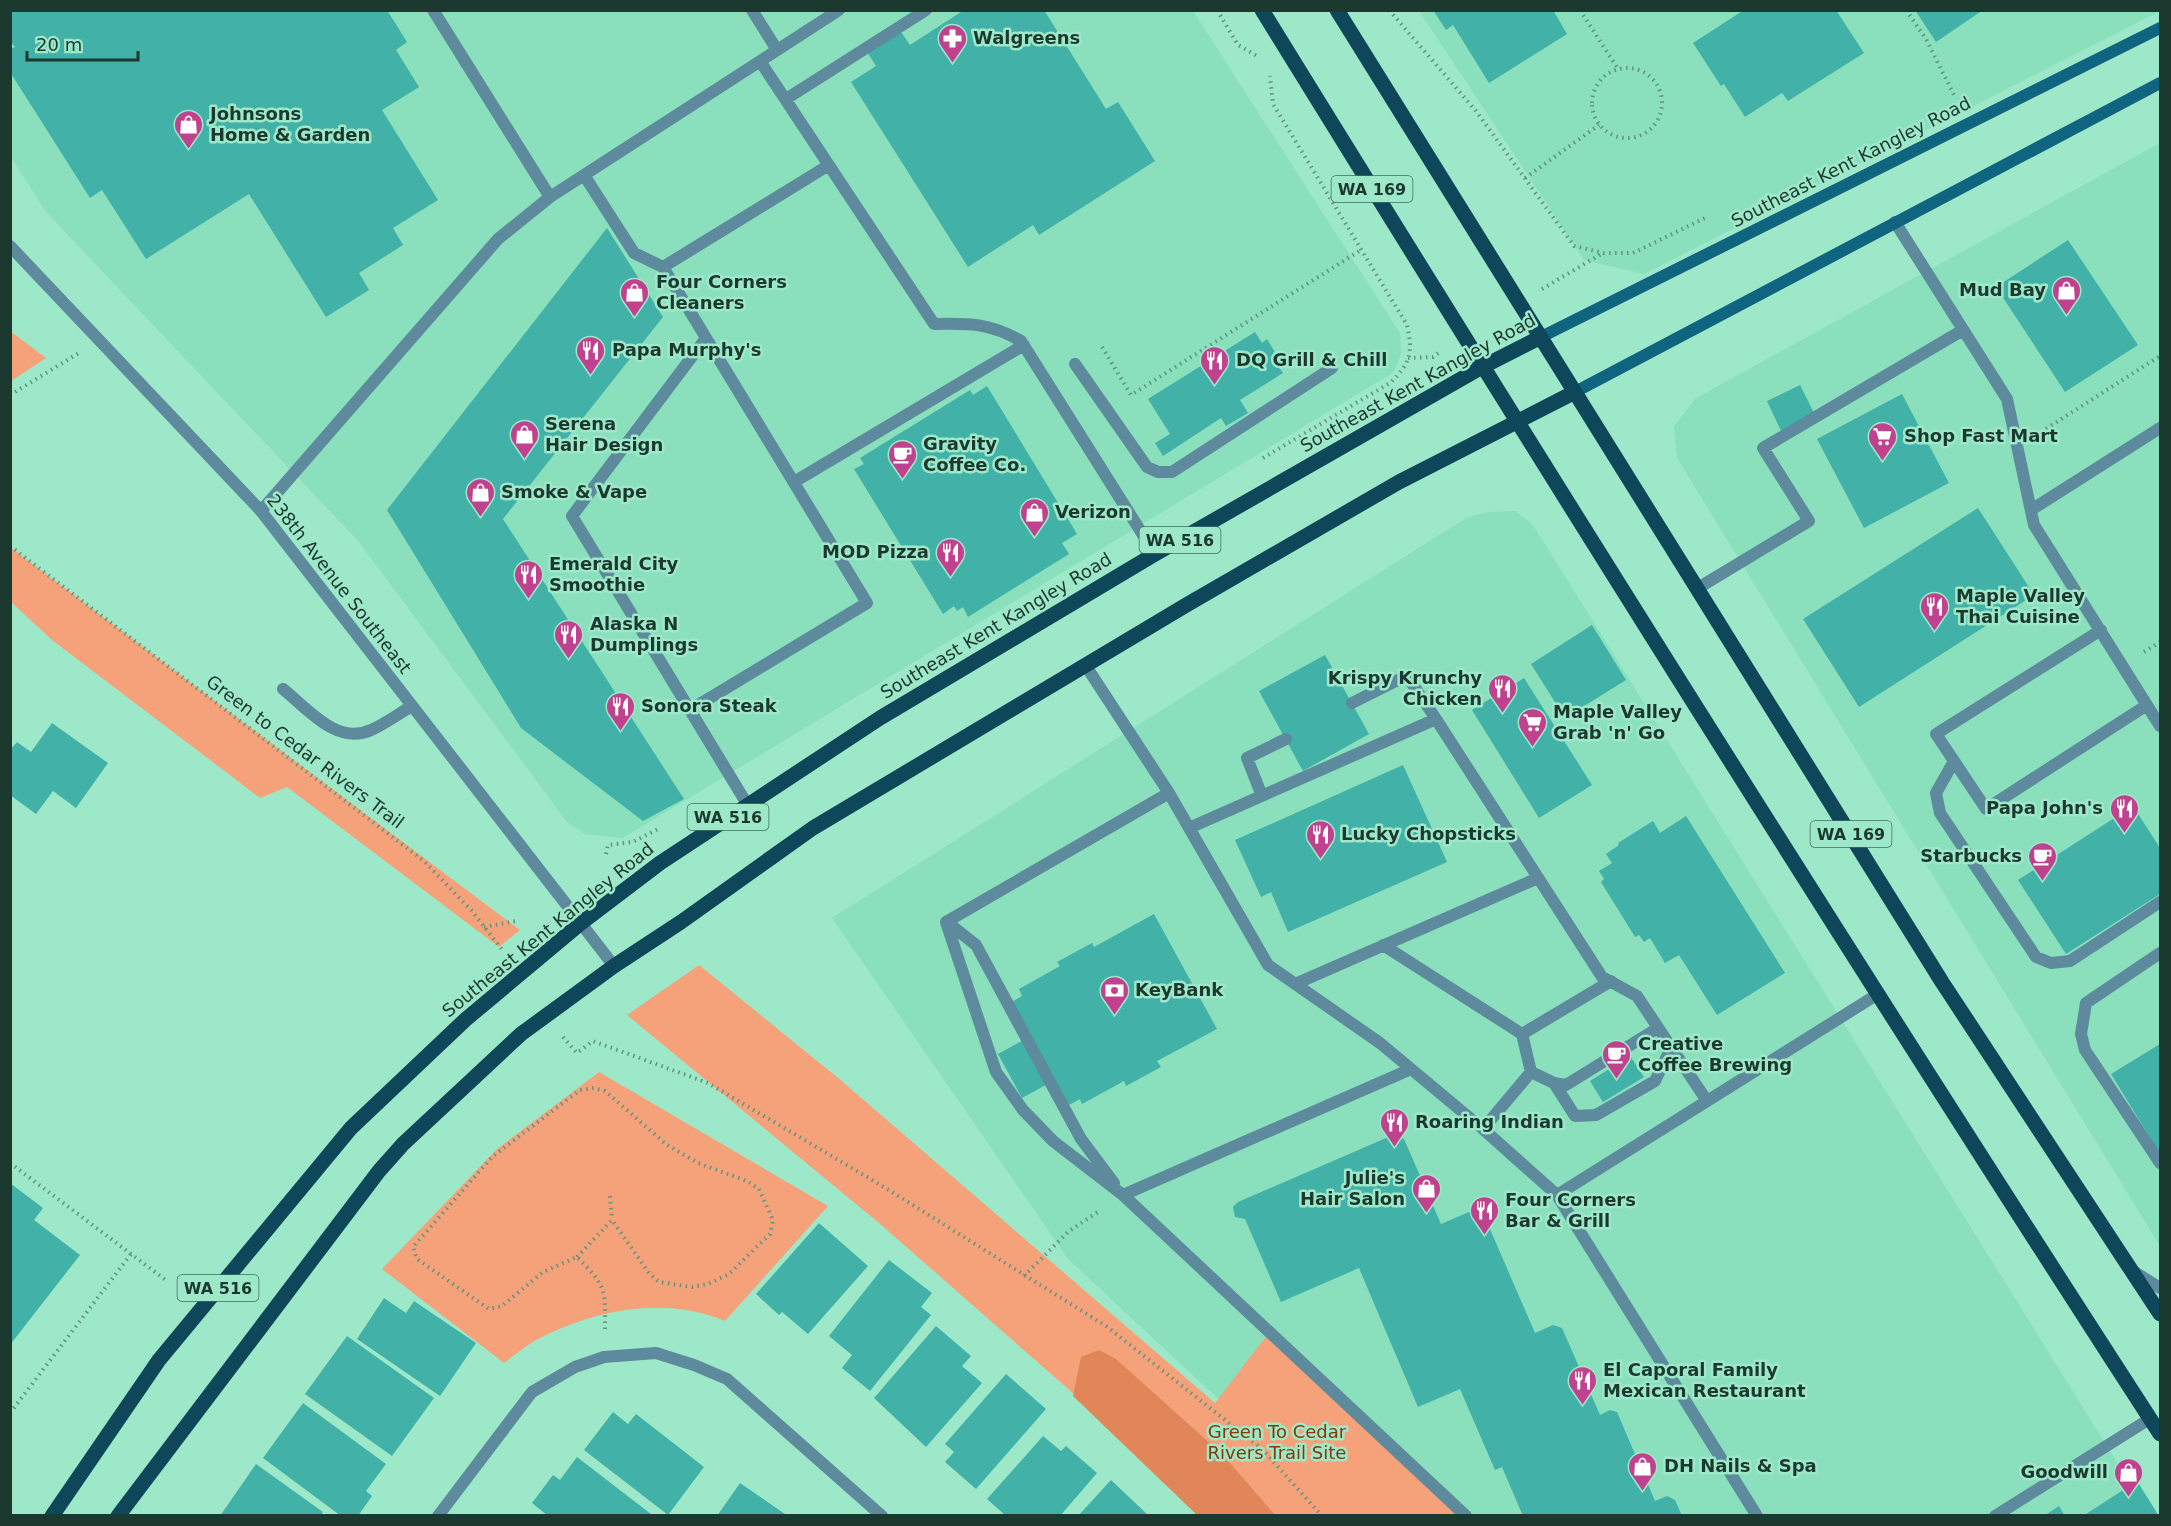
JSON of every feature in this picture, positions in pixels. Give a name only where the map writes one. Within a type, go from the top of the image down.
[{"type":"main road","name":"WA 169","points":[[1262,10],[1517,423],[1878,994],[2156,1415],[2160,1434]]},
{"type":"main road","name":"WA 169","points":[[1336,10],[1942,982],[2160,1314]]},
{"type":"main road","name":"Southeast Kent Kangley Road","points":[[52,1515],[159,1360],[351,1128],[456,1028],[580,923],[660,863],[880,718],[1155,554],[1482,367],[2160,28]]},
{"type":"main road","points":[[1575,392],[2160,83]]},
{"type":"main road","name":"WA 516","points":[[118,1515],[379,1171],[403,1144],[521,1034],[614,966],[681,922],[813,828],[1399,482],[1575,392]]},
{"type":"street","points":[[433,10],[550,197]]},
{"type":"street","points":[[752,10],[777,50]]},
{"type":"street","points":[[261,511],[498,239],[550,197],[839,10]]},
{"type":"street","points":[[786,99],[926,10]]},
{"type":"street","points":[[760,61],[934,324],[971,323],[1000,329],[1024,345],[1155,554]]},
{"type":"street","points":[[663,267],[829,165]]},
{"type":"street","points":[[584,175],[634,253],[663,267],[867,603],[690,710]]},
{"type":"street","points":[[1895,222],[2007,399],[2034,525],[2160,726]]},
{"type":"street","name":"238th Avenue Southeast","points":[[10,246],[261,511],[614,966]]},
{"type":"street","points":[[1698,588],[1809,521],[1763,448],[1963,330]]},
{"type":"street","points":[[706,338],[572,516],[747,804]]},
{"type":"street","points":[[794,482],[1024,345]]},
{"type":"street","points":[[1075,364],[1147,467],[1158,472],[1172,472],[1332,368]]},
{"type":"street","points":[[2031,510],[2160,428]]},
{"type":"street","points":[[2101,630],[1936,734],[1986,809],[2147,705]]},
{"type":"street","points":[[1086,666],[1168,792],[1268,966],[1380,1043],[1483,1129],[1557,1195],[1757,1515]]},
{"type":"street","points":[[1352,703],[1398,680],[1409,679],[1602,977],[1637,996],[1707,1101]]},
{"type":"street","points":[[283,689],[333,729],[356,734],[370,731],[411,706]]},
{"type":"street","points":[[1189,828],[1437,719]]},
{"type":"street","points":[[1262,796],[1247,758],[1286,739]]},
{"type":"street","points":[[1954,761],[1936,794],[1940,813],[2036,957],[2051,963],[2070,961],[2160,902]]},
{"type":"street","points":[[946,922],[1168,792]]},
{"type":"street","points":[[1295,984],[1538,878]]},
{"type":"street","points":[[946,922],[976,945],[1081,1139],[1123,1195]]},
{"type":"street","points":[[946,922],[996,1072],[1023,1110],[1053,1141],[1123,1195],[1466,1515]]},
{"type":"street","points":[[1383,945],[1522,1034],[1530,1072]]},
{"type":"street","points":[[2160,953],[2086,1003],[2081,1034],[2085,1050],[2160,1162]]},
{"type":"street","points":[[1522,1034],[1611,981]]},
{"type":"street","points":[[1557,1195],[1878,994]]},
{"type":"street","points":[[1530,1072],[1554,1083],[1566,1085],[1658,1028]]},
{"type":"street","points":[[1554,1083],[1575,1116],[1596,1115],[1655,1081],[1671,1048]]},
{"type":"street","points":[[1123,1195],[1411,1069]]},
{"type":"street","points":[[1483,1129],[1530,1072]]},
{"type":"street","points":[[2133,1271],[2160,1288]]},
{"type":"street","points":[[438,1515],[532,1392],[575,1367],[604,1357],[656,1353],[727,1378],[882,1515]]},
{"type":"street","points":[[1995,1515],[2156,1415]]},
{"type":"path","points":[[1389,10],[1476,111],[1574,246],[1604,253],[1633,253],[1705,218]]},
{"type":"path","points":[[1580,10],[1618,69]]},
{"type":"path","points":[[1906,10],[1926,39],[1954,95]]},
{"type":"path","points":[[1631,68],[1644,72],[1655,81],[1661,94],[1662,107],[1658,120],[1649,131],[1636,137],[1622,138],[1609,134],[1599,125],[1592,106],[1596,85],[1605,75],[1618,69],[1631,68]]},
{"type":"path","points":[[1525,178],[1599,125]]},
{"type":"path","points":[[1102,347],[1131,395],[1361,250]]},
{"type":"path","points":[[10,395],[99,340]]},
{"type":"path","points":[[2017,447],[2160,356]]},
{"type":"path","name":"Green to Cedar Rivers Trail","points":[[10,546],[424,861],[484,927],[521,974]]},
{"type":"path","points":[[484,927],[516,921]]},
{"type":"path","points":[[546,1016],[577,1053],[593,1041],[708,1083],[884,1187],[1106,1326],[1262,1449],[1323,1515]]},
{"type":"path","points":[[610,1196],[612,1220],[649,1273],[659,1282],[692,1287],[708,1284],[729,1274],[770,1234],[773,1220],[759,1189],[747,1181],[698,1163],[667,1145],[605,1091],[594,1088],[580,1090],[492,1157],[413,1247],[417,1259],[489,1309],[502,1306],[543,1272],[577,1257],[612,1220]]},
{"type":"path","points":[[10,1163],[167,1281]]},
{"type":"path","points":[[1024,1276],[1070,1232],[1123,1195]]},
{"type":"path","points":[[10,1413],[131,1254]]},
{"type":"path","points":[[577,1257],[600,1280],[605,1293],[604,1357]]},
{"type":"shaded area","points":[[2160,10],[1644,274],[1584,260],[1419,11]]},
{"type":"shaded area","points":[[11,11],[1193,11],[1400,333],[1401,354],[1394,372],[623,838],[585,834],[567,822],[359,542],[46,212],[11,157]]},
{"type":"shaded area","points":[[2160,143],[2160,1246],[1677,458],[1674,426],[1696,398]]},
{"type":"shaded area","points":[[1515,511],[1533,525],[2150,1515],[1343,1515],[1068,1259],[832,918],[1466,518],[1488,512]]},
{"type":"shaded area","points":[[1099,1350],[1116,1359],[1223,1455],[1275,1515],[1197,1515],[1073,1396],[1081,1357]]},
{"type":"green space","points":[[10,331],[46,358],[11,381],[10,381]]},
{"type":"green space","points":[[10,547],[520,930],[499,947],[287,787],[260,798],[52,640],[11,602]]},
{"type":"green space","name":"Green To Cedar Rivers Trail Site","points":[[699,965],[837,1077],[1215,1403],[1267,1335],[1464,1515],[1212,1515],[879,1223],[627,1015]]},
{"type":"green space","points":[[599,1072],[828,1206],[725,1321],[702,1313],[679,1309],[632,1309],[609,1313],[586,1319],[542,1337],[527,1345],[504,1363],[382,1269],[497,1149]]},
{"type":"building","name":"Johnsons Home & Garden","points":[[10,10],[387,10],[407,42],[396,50],[419,87],[382,110],[438,200],[393,228],[403,245],[359,273],[369,290],[326,317],[249,194],[146,259],[102,190],[90,198],[10,72],[10,49],[15,47],[10,40]]},
{"type":"building","name":"Walgreens","points":[[964,10],[1044,10],[1106,109],[1118,102],[1155,161],[1039,235],[1033,225],[968,267],[851,82],[876,66],[862,44],[895,23],[910,45]]},
{"type":"building","points":[[1433,10],[1553,10],[1567,34],[1489,83],[1453,25],[1446,30]]},
{"type":"building","points":[[1744,10],[1836,10],[1864,53],[1788,101],[1782,93],[1745,117],[1724,84],[1721,86],[1693,43]]},
{"type":"building","points":[[1915,10],[1983,10],[1936,42]]},
{"type":"building","points":[[607,228],[663,317],[503,519],[684,799],[643,821],[521,728],[387,510]]},
{"type":"building","name":"Mud Bay","points":[[2068,240],[2138,345],[2065,392],[1996,287]]},
{"type":"building","name":"DQ Grill & Chill","points":[[1255,332],[1262,343],[1267,339],[1281,362],[1277,364],[1283,373],[1240,400],[1248,413],[1226,426],[1221,418],[1163,456],[1155,443],[1170,434],[1148,399]]},
{"type":"building","points":[[1800,385],[1817,419],[1783,435],[1767,401]]},
{"type":"building","points":[[987,386],[1077,534],[1062,543],[1069,554],[968,617],[963,607],[957,611],[954,606],[943,614],[854,469],[864,464],[860,458],[970,390],[973,395]]},
{"type":"building","name":"Shop Fast Mart","points":[[1902,394],[1949,483],[1864,528],[1817,439]]},
{"type":"building","points":[[1978,508],[2034,595],[1859,707],[1803,619]]},
{"type":"building","points":[[1592,625],[1626,680],[1565,718],[1531,664]]},
{"type":"building","points":[[1325,655],[1369,734],[1303,771],[1259,691]]},
{"type":"building","name":"Maple Valley Grab 'n' Go","points":[[1524,678],[1592,785],[1539,818],[1472,710]]},
{"type":"building","points":[[52,723],[108,763],[76,808],[53,791],[36,814],[10,795],[10,750],[17,742],[31,752]]},
{"type":"building","points":[[1403,765],[1447,862],[1288,932],[1271,892],[1261,897],[1235,840]]},
{"type":"building","points":[[2133,806],[2160,848],[2160,894],[2066,954],[2018,880]]},
{"type":"building","points":[[1686,816],[1785,973],[1717,1015],[1679,955],[1665,963],[1650,938],[1644,942],[1639,935],[1635,937],[1601,882],[1604,879],[1599,871],[1612,863],[1606,854],[1619,845],[1618,843],[1653,821],[1660,833]]},
{"type":"building","name":"KeyBank","points":[[1154,914],[1217,1029],[1157,1061],[1161,1067],[1126,1086],[1124,1081],[1082,1104],[1080,1099],[1067,1106],[1053,1081],[1022,1098],[998,1054],[1029,1037],[1010,1003],[1022,996],[1019,989],[1060,966],[1057,962],[1092,943],[1094,947]]},
{"type":"building","points":[[2160,1044],[2160,1154],[2111,1074]]},
{"type":"building","name":"Creative Coffee Brewing","points":[[1630,1056],[1644,1077],[1603,1102],[1590,1081]]},
{"type":"building","points":[[1393,1135],[1404,1139],[1441,1224],[1476,1209],[1483,1213],[1535,1333],[1553,1325],[1562,1328],[1600,1415],[1610,1410],[1617,1412],[1655,1501],[1667,1496],[1675,1500],[1682,1516],[1523,1516],[1502,1467],[1495,1470],[1460,1389],[1418,1407],[1359,1268],[1281,1302],[1245,1219],[1235,1217],[1233,1207],[1238,1202]]},
{"type":"building","points":[[10,1183],[43,1208],[34,1220],[80,1255],[10,1345]]},
{"type":"building","points":[[819,1223],[868,1266],[808,1334],[782,1312],[779,1315],[756,1294]]},
{"type":"building","points":[[889,1260],[932,1293],[921,1307],[931,1315],[870,1391],[842,1368],[852,1355],[829,1336]]},
{"type":"building","points":[[384,1298],[406,1313],[414,1301],[476,1343],[440,1396],[357,1339]]},
{"type":"building","points":[[936,1326],[971,1356],[962,1366],[982,1383],[926,1447],[874,1398]]},
{"type":"building","points":[[347,1336],[434,1398],[392,1456],[305,1394]]},
{"type":"building","points":[[1006,1374],[1046,1409],[976,1489],[945,1462],[954,1452],[945,1444]]},
{"type":"building","points":[[303,1403],[386,1464],[366,1491],[372,1496],[358,1516],[341,1516],[263,1458]]},
{"type":"building","points":[[613,1412],[628,1424],[636,1414],[704,1467],[668,1515],[584,1450]]},
{"type":"building","points":[[1043,1436],[1061,1451],[1066,1446],[1097,1473],[1060,1516],[1006,1516],[987,1499]]},
{"type":"building","points":[[577,1457],[651,1514],[650,1516],[548,1516],[532,1503],[553,1475],[560,1480]]},
{"type":"building","points":[[256,1464],[323,1512],[320,1516],[220,1516]]},
{"type":"building","points":[[1111,1480],[1149,1516],[1078,1516]]},
{"type":"building","name":"Goodwill","points":[[2137,1481],[2159,1516],[2083,1516]]},
{"type":"building","points":[[740,1483],[788,1516],[717,1516]]},
{"type":"building","name":"Goodwill","points":[[2059,1506],[2065,1516],[2044,1516]]},
{"type":"place","name":"Walgreens","points":[[952,64]]},
{"type":"place","name":"Johnsons Home & Garden","points":[[189,150]]},
{"type":"place","name":"Mud Bay","points":[[2067,316]]},
{"type":"place","name":"Four Corners Cleaners","points":[[635,318]]},
{"type":"place","name":"Papa Murphy's","points":[[591,376]]},
{"type":"place","name":"DQ Grill & Chill","points":[[1215,386]]},
{"type":"place","name":"Serena Hair Design","points":[[524,460]]},
{"type":"place","name":"Shop Fast Mart","points":[[1883,462]]},
{"type":"place","name":"Gravity Coffee Co.","points":[[902,480]]},
{"type":"place","name":"Smoke & Vape","points":[[480,518]]},
{"type":"place","name":"Verizon","points":[[1034,538]]},
{"type":"place","name":"MOD Pizza","points":[[950,578]]},
{"type":"place","name":"Emerald City Smoothie","points":[[528,600]]},
{"type":"place","name":"Maple Valley Thai Cuisine","points":[[1935,632]]},
{"type":"place","name":"Alaska N Dumplings","points":[[569,660]]},
{"type":"place","name":"Krispy Krunchy Chicken","points":[[1503,714]]},
{"type":"place","name":"Sonora Steak","points":[[620,732]]},
{"type":"place","name":"Maple Valley Grab 'n' Go","points":[[1532,748]]},
{"type":"place","name":"Papa John's","points":[[2124,834]]},
{"type":"place","name":"Lucky Chopsticks","points":[[1320,860]]},
{"type":"place","name":"Starbucks","points":[[2043,882]]},
{"type":"place","name":"KeyBank","points":[[1114,1016]]},
{"type":"place","name":"Creative Coffee Brewing","points":[[1617,1080]]},
{"type":"place","name":"Roaring Indian","points":[[1394,1148]]},
{"type":"place","name":"Julie's Hair Salon","points":[[1426,1214]]},
{"type":"place","name":"Four Corners Bar & Grill","points":[[1484,1236]]},
{"type":"place","name":"El Caporal Family Mexican Restaurant","points":[[1582,1406]]},
{"type":"place","name":"DH Nails & Spa","points":[[1643,1492]]},
{"type":"place","name":"Goodwill","points":[[2129,1498]]}]
